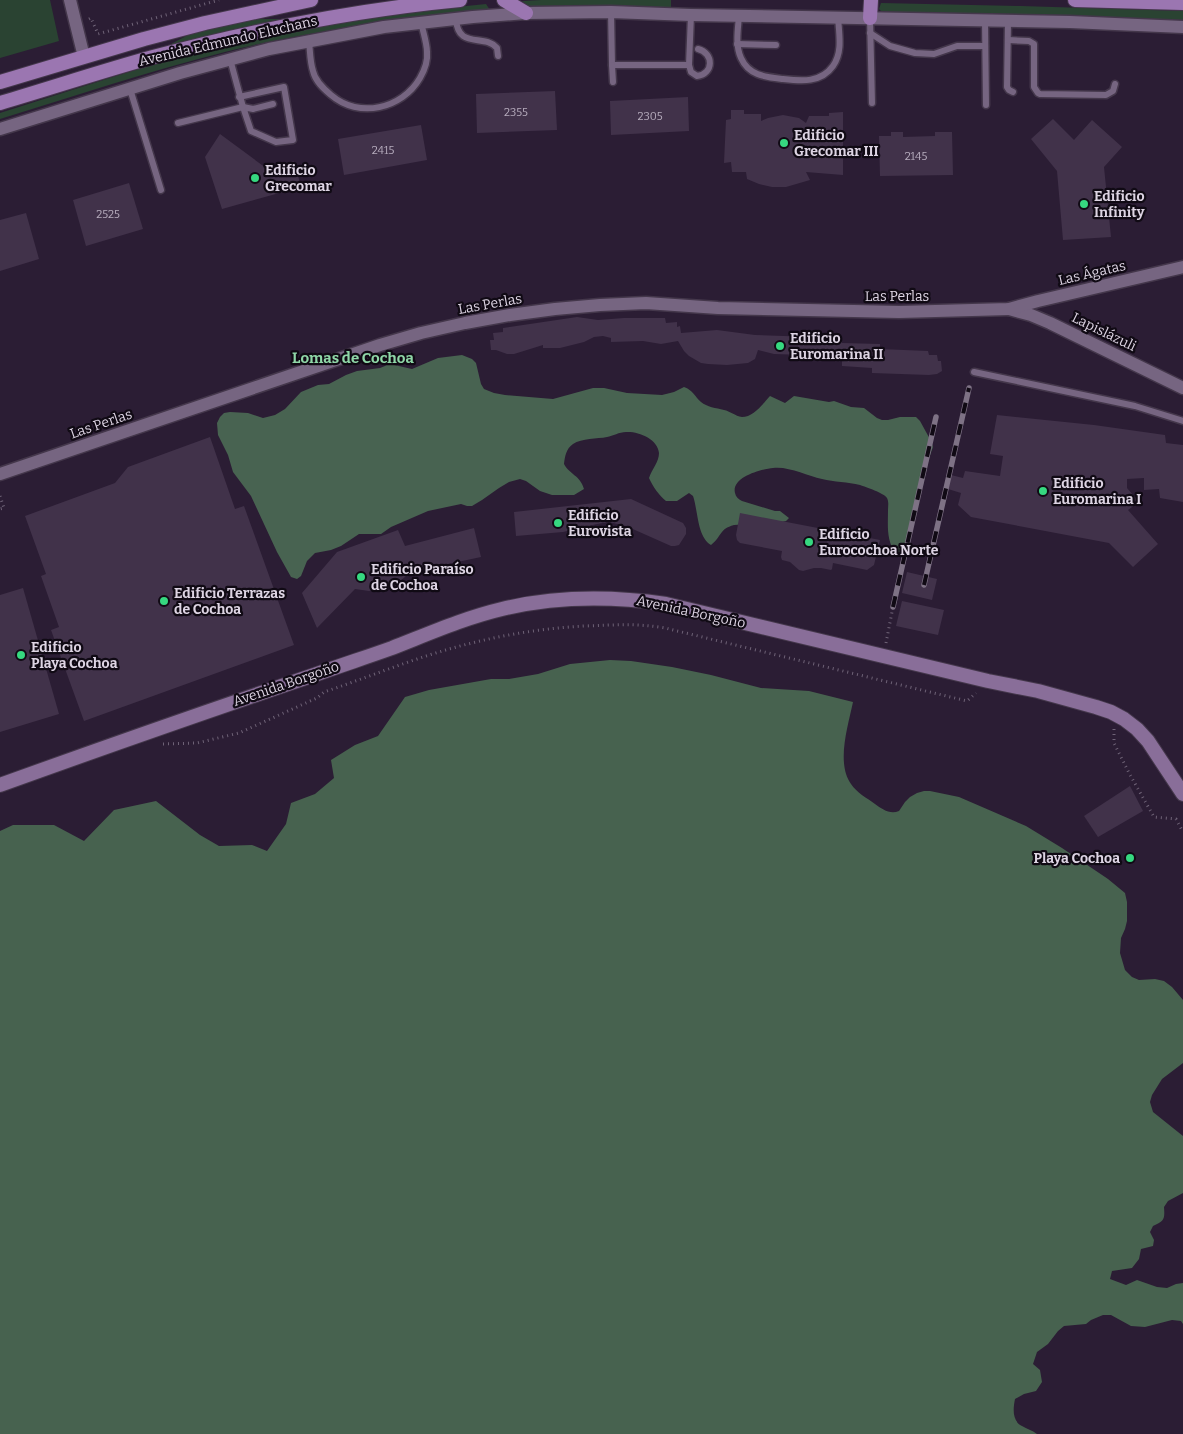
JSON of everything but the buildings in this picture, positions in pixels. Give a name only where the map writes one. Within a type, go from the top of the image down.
[{"type":"main road","name":"Avenida Edmundo Eluchans","points":[[0,82],[144,39],[205,23],[312,0]]},
{"type":"main road","name":"Avenida Edmundo Eluchans","points":[[0,103],[152,58],[257,32],[382,9],[460,0]]},
{"type":"main road","points":[[504,0],[526,13]]},
{"type":"main road","points":[[870,18],[871,0]]},
{"type":"main road","points":[[1075,0],[1183,3]]},
{"type":"main road","name":"Avenida Borgoño","points":[[0,785],[391,648],[461,621],[501,609],[584,598],[639,600],[666,604],[988,681],[1038,691],[1096,707],[1111,712],[1137,729],[1148,741],[1183,794]]},
{"type":"street","points":[[70,0],[84,57]]},
{"type":"street","points":[[0,129],[230,59],[309,40],[421,22],[526,13],[611,12],[985,20],[1183,27]]},
{"type":"street","name":"Las Ágatas","points":[[1009,309],[1038,300],[1183,267]]},
{"type":"street","name":"Las Perlas","points":[[0,474],[380,345],[421,333],[510,315],[582,306],[646,303],[718,308],[899,312],[1009,309]]},
{"type":"street","name":"Lapislázuli","points":[[1009,309],[1050,323],[1183,388]]},
{"type":"lane","points":[[611,12],[613,82]]},
{"type":"lane","points":[[690,15],[688,65],[690,72],[697,76],[704,74],[708,70],[710,62],[706,52],[698,48]]},
{"type":"lane","points":[[739,16],[737,44],[741,59],[750,70],[764,77],[802,81],[811,80],[826,74],[836,61],[840,44],[838,17]]},
{"type":"lane","points":[[870,18],[872,103]]},
{"type":"lane","points":[[456,19],[461,34],[470,40],[492,43],[497,48],[498,56]]},
{"type":"lane","points":[[985,20],[986,105]]},
{"type":"lane","points":[[1008,21],[1007,87],[1013,92]]},
{"type":"lane","points":[[309,40],[313,72],[326,92],[346,105],[364,109],[382,107],[402,98],[414,87],[422,74],[428,53],[421,22]]},
{"type":"lane","points":[[870,33],[890,46],[915,53],[934,54],[957,46],[984,46]]},
{"type":"lane","points":[[1008,40],[1029,41],[1034,44],[1034,87],[1040,94],[1106,95],[1113,91],[1115,84]]},
{"type":"lane","points":[[737,44],[776,45]]},
{"type":"lane","points":[[230,59],[239,97],[251,131],[276,142],[294,140],[284,87],[239,97]]},
{"type":"lane","points":[[612,65],[688,65]]},
{"type":"lane","points":[[130,89],[160,190]]},
{"type":"lane","points":[[178,123],[243,107],[252,109],[273,104]]},
{"type":"lane","points":[[974,372],[1135,406],[1183,421]]},
{"type":"path","points":[[75,22],[91,18],[98,34],[220,0]]},
{"type":"path","points":[[0,496],[4,508],[0,509]]},
{"type":"path","points":[[884,656],[893,607]]},
{"type":"path","points":[[157,746],[166,743],[196,743],[239,733],[317,698],[324,692],[431,654],[496,637],[561,627],[628,624],[665,628],[967,701],[988,681]]},
{"type":"path","points":[[1113,725],[1114,743],[1154,817],[1176,819],[1183,832]]},
{"type":"shaded area","points":[[0,0],[50,0],[59,41],[0,58]]},
{"type":"shaded area","points":[[397,0],[419,0],[158,51],[188,35],[206,29],[256,19],[280,19]]},
{"type":"shaded area","points":[[671,0],[671,8],[615,5],[530,7],[522,1]]},
{"type":"shaded area","points":[[881,3],[1183,11],[1183,20],[1020,14],[882,12],[879,9]]},
{"type":"shaded area","points":[[486,4],[490,10],[390,22],[258,44],[140,75],[0,119],[0,113],[137,69],[221,46],[353,20]]},
{"type":"shaded area","points":[[462,355],[476,363],[484,389],[505,395],[553,399],[593,388],[604,388],[627,393],[662,395],[684,387],[706,405],[742,417],[754,412],[770,396],[785,403],[794,396],[829,402],[834,401],[851,407],[864,408],[882,420],[916,417],[920,421],[933,447],[917,501],[913,524],[904,550],[901,554],[896,554],[893,549],[889,538],[888,501],[882,494],[860,485],[816,478],[779,468],[762,470],[742,478],[735,487],[735,493],[737,498],[742,501],[780,511],[789,518],[781,522],[734,525],[723,531],[711,545],[706,541],[700,530],[693,496],[689,493],[677,501],[666,501],[652,485],[649,478],[659,453],[655,444],[647,437],[626,432],[581,441],[569,448],[565,455],[564,464],[580,481],[584,489],[574,495],[552,495],[540,491],[520,479],[509,482],[472,506],[461,504],[428,511],[391,527],[381,534],[359,534],[341,546],[315,553],[307,561],[301,576],[297,579],[291,577],[251,496],[233,472],[228,455],[218,435],[217,423],[220,417],[224,413],[230,412],[248,413],[263,418],[275,415],[285,409],[301,392],[318,385],[329,384],[357,371],[380,368],[390,364],[412,369],[438,358]]},
{"type":"shaded area","points":[[610,660],[672,667],[761,688],[809,691],[853,702],[844,744],[844,766],[851,784],[865,797],[889,812],[896,812],[899,811],[910,797],[924,791],[959,797],[1026,826],[1108,879],[1125,893],[1127,921],[1121,938],[1120,953],[1125,970],[1132,977],[1139,980],[1155,979],[1164,981],[1183,1000],[1183,1063],[1162,1079],[1150,1102],[1153,1112],[1183,1136],[1183,1193],[1168,1201],[1164,1207],[1163,1220],[1153,1226],[1150,1232],[1154,1240],[1153,1246],[1141,1249],[1139,1259],[1132,1268],[1112,1271],[1110,1279],[1126,1285],[1137,1280],[1157,1287],[1167,1288],[1183,1283],[1183,1324],[1181,1321],[1172,1320],[1145,1327],[1131,1326],[1111,1315],[1103,1315],[1086,1324],[1064,1326],[1048,1344],[1037,1352],[1033,1364],[1040,1370],[1042,1382],[1036,1391],[1015,1399],[1014,1411],[1016,1421],[1037,1434],[0,1434],[0,831],[13,825],[54,825],[84,841],[114,810],[156,801],[200,835],[219,846],[252,845],[267,851],[286,824],[291,803],[315,794],[334,778],[331,760],[355,745],[378,736],[405,697],[429,690],[491,679],[509,679],[538,674],[570,664]]},
{"type":"railway","points":[[924,585],[969,388]]},
{"type":"railway","points":[[893,607],[936,417]]},
{"type":"place","name":"Edificio Grecomar III","points":[[784,143]]},
{"type":"place","name":"Edificio Grecomar","points":[[255,178]]},
{"type":"place","name":"Edificio Infinity","points":[[1084,204]]},
{"type":"place","name":"Edificio Euromarina II","points":[[780,346]]},
{"type":"place","name":"Edificio Euromarina I","points":[[1043,491]]},
{"type":"place","name":"Edificio Eurovista","points":[[558,523]]},
{"type":"place","name":"Edificio Eurocochoa Norte","points":[[809,542]]},
{"type":"place","name":"Edificio Paraíso de Cochoa","points":[[361,577]]},
{"type":"place","name":"Edificio Terrazas de Cochoa","points":[[164,601]]},
{"type":"place","name":"Edificio Playa Cochoa","points":[[21,655]]},
{"type":"place","name":"Playa Cochoa","points":[[1130,858]]},
{"type":"district","name":"Lomas de Cochoa","points":[[353,358]]}]
